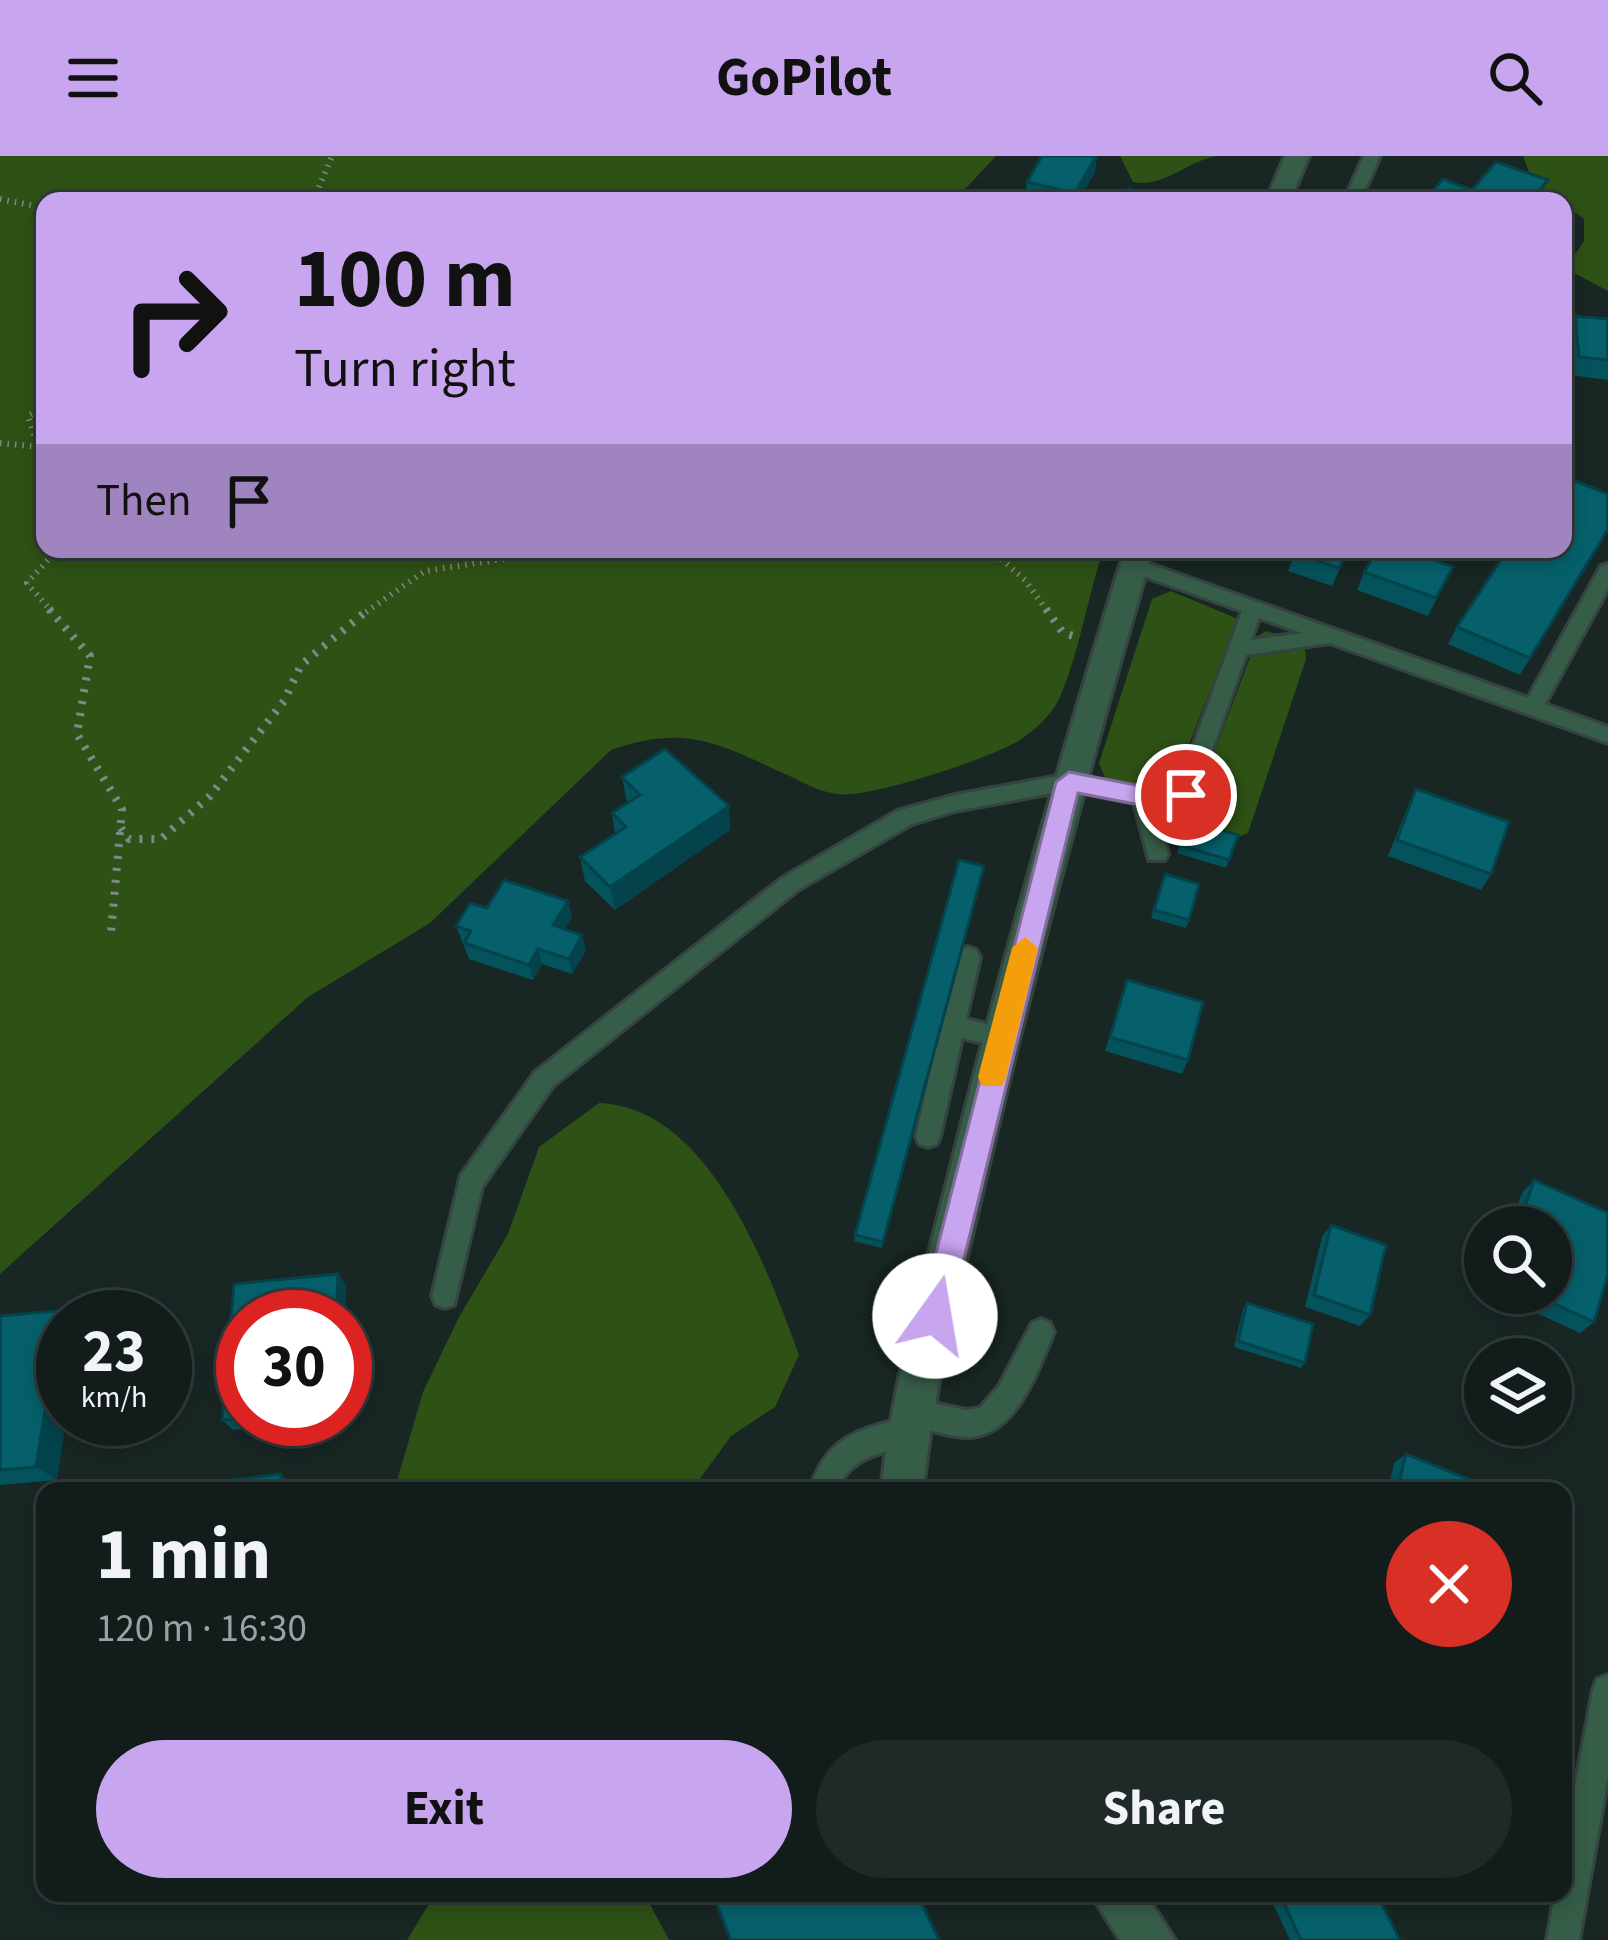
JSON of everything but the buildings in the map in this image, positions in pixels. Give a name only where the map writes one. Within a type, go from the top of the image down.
[{"type":"street","points":[[1282,192],[1297,156]]},
{"type":"street","points":[[903,1482],[909,1422],[1001,1037],[1136,558]]},
{"type":"street","points":[[1121,1902],[1151,1940]]},
{"type":"lane","points":[[1356,192],[1372,156]]},
{"type":"lane","points":[[1138,558],[1253,607],[1608,735]]},
{"type":"lane","points":[[1534,707],[1608,571]]},
{"type":"lane","points":[[446,1296],[470,1183],[544,1078],[790,884],[905,818],[1069,782],[1161,800],[1186,795],[1253,607]]},
{"type":"lane","points":[[1239,649],[1334,636]]},
{"type":"lane","points":[[1143,797],[1157,854]]},
{"type":"lane","points":[[928,1136],[968,957]]},
{"type":"lane","points":[[955,1026],[1001,1037]]},
{"type":"lane","points":[[825,1482],[848,1447],[909,1422],[988,1420],[1009,1395],[1041,1332]]},
{"type":"lane","points":[[1572,1890],[1608,1690]]},
{"type":"lane","points":[[1563,1940],[1570,1902]]},
{"type":"path","points":[[318,192],[332,156]]},
{"type":"path","points":[[0,199],[36,206]]},
{"type":"path","points":[[36,412],[28,416],[36,441]]},
{"type":"path","points":[[0,443],[36,447]]},
{"type":"path","points":[[50,558],[27,583],[90,656],[77,734],[122,808],[111,933]]},
{"type":"path","points":[[121,828],[129,839],[161,839],[178,825],[210,796],[284,700],[301,665],[388,593],[425,571],[511,558]]},
{"type":"path","points":[[1000,558],[1025,580],[1063,633],[1110,648]]},
{"type":"green space","points":[[0,156],[996,156],[962,192],[36,192],[36,558],[1101,558],[1059,699],[1020,740],[926,777],[853,794],[824,791],[701,741],[660,738],[611,750],[430,923],[308,997],[0,1274]]},
{"type":"green space","points":[[1120,156],[1218,156],[1144,183],[1133,182]]},
{"type":"green space","points":[[1523,156],[1608,156],[1608,291],[1572,272],[1572,259],[1584,241],[1584,219],[1572,210],[1572,192],[1548,192],[1532,180]]},
{"type":"green space","points":[[1171,591],[1238,619],[1174,783],[1152,789],[1105,778],[1099,763],[1152,599]]},
{"type":"green space","points":[[1266,631],[1294,639],[1305,648],[1306,659],[1248,833],[1238,837],[1197,824],[1189,805],[1200,791],[1258,636]]},
{"type":"green space","points":[[599,1103],[638,1111],[672,1132],[702,1161],[751,1238],[799,1355],[775,1407],[731,1436],[698,1482],[397,1482],[423,1392],[459,1317],[508,1234],[539,1147]]},
{"type":"green space","points":[[649,1902],[669,1940],[407,1940],[429,1904]]},
{"type":"slow traffic","points":[[992,1077],[1025,948]]},
{"type":"route","points":[[935,1316],[1001,1037],[1069,782],[1161,800],[1186,795]]}]
